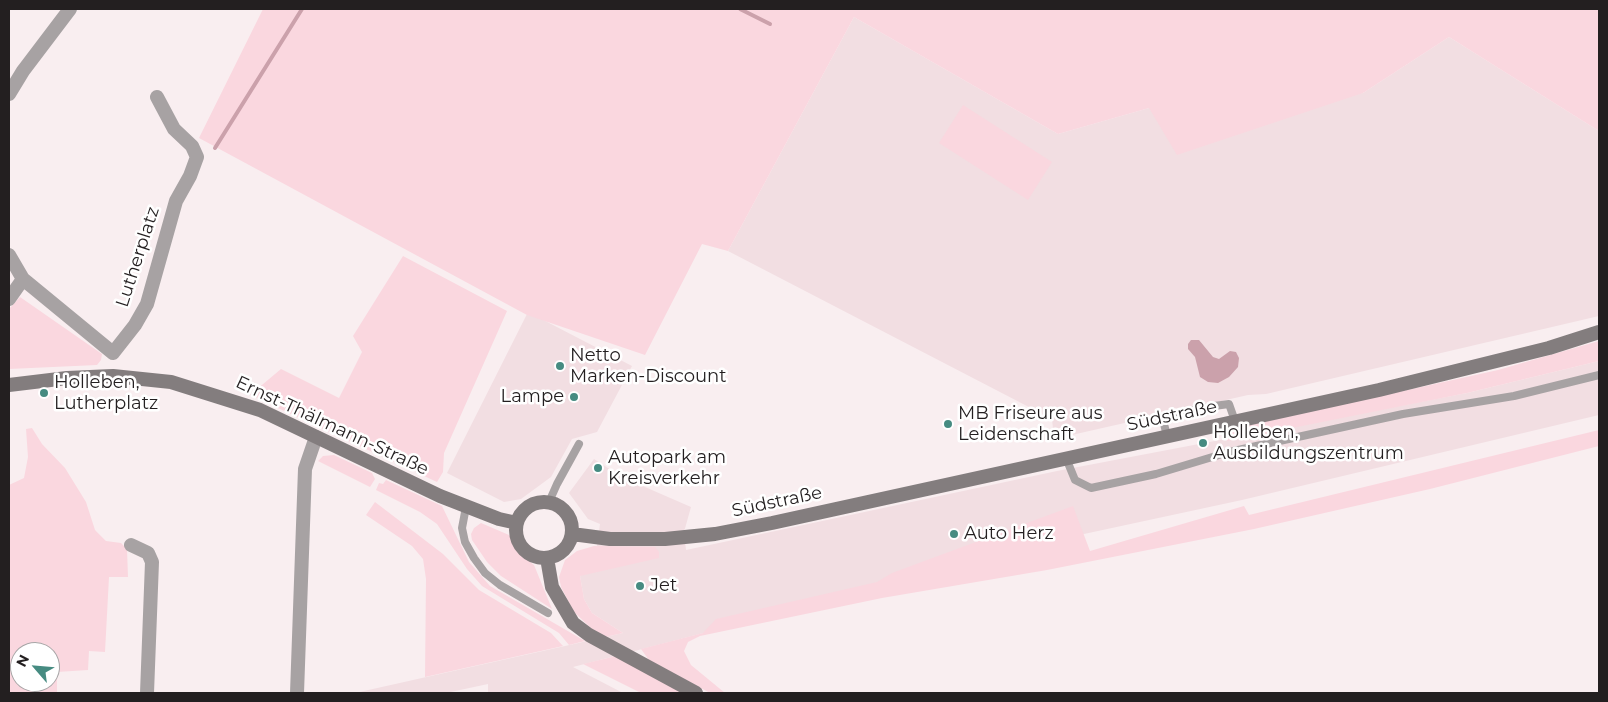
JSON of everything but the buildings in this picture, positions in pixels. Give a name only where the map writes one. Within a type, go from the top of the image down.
[{"type":"main road","name":"Südstraße","points":[[572,534],[633,540],[673,539],[715,534],[1379,390],[1549,348],[1599,332]]},
{"type":"main road","name":"Ernst-Thälmann-Straße","points":[[9,385],[51,379],[113,376],[171,382],[238,402],[466,507],[517,523]]},
{"type":"main road","points":[[549,502],[563,508],[569,516],[572,534],[565,550],[558,555],[547,558],[533,556],[521,546],[516,531],[517,523],[527,507],[536,503],[549,502]]},
{"type":"main road","points":[[547,558],[552,587],[573,623],[589,635],[696,693]]},
{"type":"street","points":[[9,94],[23,71],[70,9]]},
{"type":"street","name":"Lutherplatz","points":[[9,255],[23,279],[113,353],[135,324],[147,304],[176,200],[193,170],[197,157],[192,146],[174,129],[157,97]]},
{"type":"street","points":[[9,299],[23,279]]},
{"type":"street","points":[[297,693],[306,469],[316,437]]},
{"type":"street","points":[[131,545],[148,553],[152,562],[147,693]]},
{"type":"lane","points":[[1066,458],[1075,480],[1091,488],[1156,474],[1229,452],[1403,414],[1514,396],[1599,375]]},
{"type":"lane","points":[[1167,436],[1165,418],[1226,403],[1232,406],[1235,421]]},
{"type":"lane","points":[[549,502],[579,444]]},
{"type":"lane","points":[[466,507],[462,528],[465,542],[474,558],[500,585],[548,613]]},
{"type":"shaded area","points":[[263,9],[1599,9],[1599,131],[1449,37],[1363,93],[1177,155],[1149,108],[1058,134],[854,17],[728,251],[702,244],[645,355],[527,315],[199,138]]},
{"type":"shaded area","points":[[854,17],[1058,134],[1149,108],[1363,93],[1449,37],[1599,131],[1599,316],[1266,394],[1248,395],[1054,439],[1052,419],[728,251]]},
{"type":"shaded area","points":[[963,105],[1052,162],[1028,200],[939,143]]},
{"type":"shaded area","points":[[403,256],[507,311],[444,453],[443,472],[437,482],[250,395],[281,369],[339,398],[362,352],[353,336]]},
{"type":"shaded area","points":[[20,297],[102,354],[101,360],[97,365],[9,369],[9,309]]},
{"type":"shaded area","points":[[528,312],[632,366],[597,432],[572,439],[551,477],[521,499],[504,502],[447,473]]},
{"type":"shaded area","points":[[1191,340],[1199,340],[1213,357],[1219,359],[1230,351],[1236,352],[1239,358],[1238,367],[1229,377],[1218,383],[1208,382],[1200,377],[1195,357],[1188,349],[1188,344]]},
{"type":"shaded area","points":[[1599,341],[1599,361],[1467,393],[1227,441],[1226,435],[1249,425],[1498,370]]},
{"type":"shaded area","points":[[1599,361],[1599,415],[1242,500],[1084,534],[573,667],[623,693],[488,693],[488,684],[446,693],[355,693],[623,633],[592,613],[584,599],[580,576],[595,559],[600,524],[588,519],[569,493],[594,459],[622,477],[691,507],[684,532],[686,550],[1057,471],[1467,393]]},
{"type":"shaded area","points":[[32,428],[42,444],[65,468],[86,502],[95,530],[106,541],[121,543],[127,549],[128,577],[109,577],[105,652],[89,651],[88,670],[60,672],[60,642],[10,642],[10,692],[57,693],[9,693],[9,485],[24,478],[28,457],[26,429]]},
{"type":"shaded area","points":[[1599,430],[1599,446],[1430,489],[1254,529],[1047,570],[882,598],[700,636],[688,642],[684,651],[691,665],[725,693],[710,693],[649,660],[641,649],[703,633],[716,619],[877,582],[892,573],[1073,506],[1090,551],[1244,506],[1249,515]]},
{"type":"shaded area","points":[[334,455],[372,473],[375,479],[370,487],[318,461],[323,456]]},
{"type":"shaded area","points":[[386,480],[442,506],[469,562],[490,586],[585,641],[569,645],[559,633],[482,586],[467,569],[437,524],[420,512],[376,490],[379,483],[383,484]]},
{"type":"shaded area","points":[[375,502],[443,554],[479,590],[551,633],[563,646],[425,677],[426,579],[423,559],[412,546],[366,515]]},
{"type":"shaded area","points":[[481,523],[509,535],[521,555],[534,565],[552,609],[501,576],[487,562],[472,540],[471,534],[474,528]]},
{"type":"shaded area","points":[[594,546],[655,547],[659,552],[659,558],[580,576],[584,599],[592,613],[623,633],[605,637],[592,629],[574,612],[561,587],[559,577],[565,560],[577,551]]},
{"type":"shaded area","points":[[616,656],[686,693],[641,693],[583,664]]},
{"type":"waterway","points":[[215,148],[302,9]]},
{"type":"waterway","points":[[740,9],[770,24]]},
{"type":"place","name":"Netto Marken-Discount","points":[[560,366]]},
{"type":"place","name":"Holleben, Lutherplatz","points":[[44,393]]},
{"type":"place","name":"Lampe","points":[[574,397]]},
{"type":"place","name":"MB Friseure aus Leidenschaft","points":[[948,424]]},
{"type":"place","name":"Holleben, Ausbildungszentrum","points":[[1203,443]]},
{"type":"place","name":"Autopark am Kreisverkehr","points":[[598,468]]},
{"type":"place","name":"Auto Herz","points":[[954,534]]},
{"type":"place","name":"Jet","points":[[640,586]]}]
